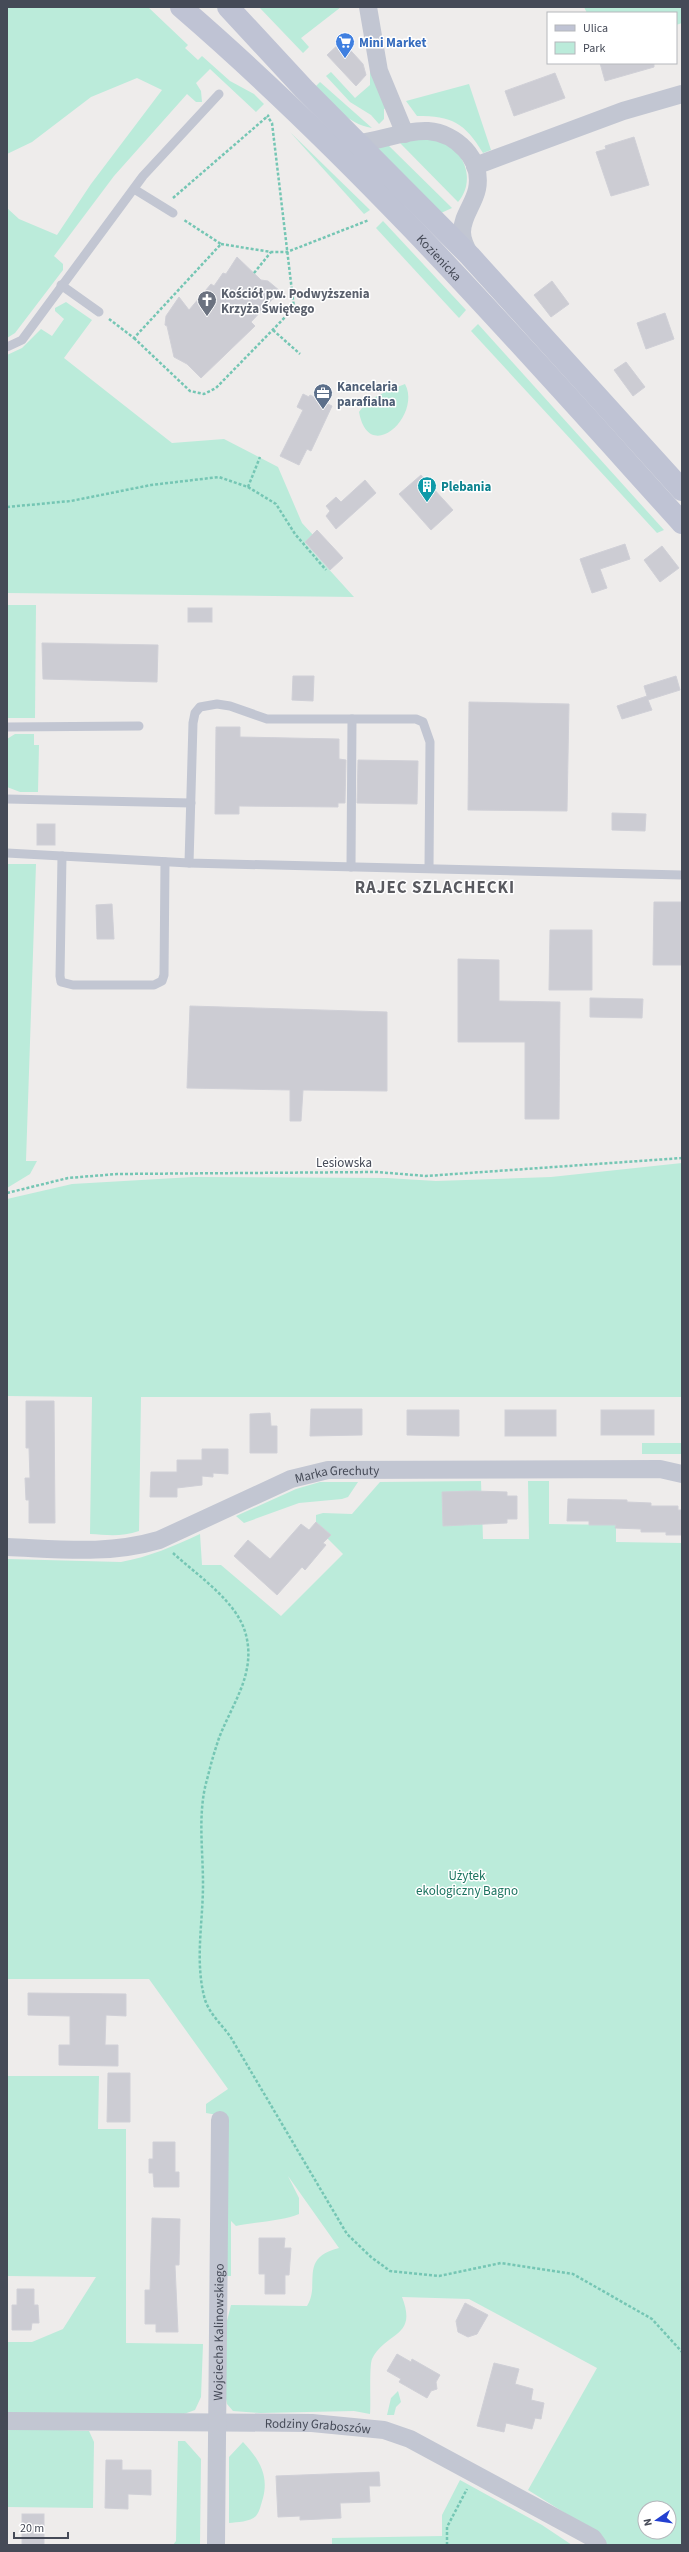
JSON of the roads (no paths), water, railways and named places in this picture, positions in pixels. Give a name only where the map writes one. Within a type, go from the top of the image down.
[{"type":"main road","name":"Kozienicka","points":[[181,7],[290,104],[473,290],[682,523]]},
{"type":"main road","name":"Kozienicka","points":[[228,7],[470,256],[682,490]]},
{"type":"street","points":[[368,7],[379,71],[405,134]]},
{"type":"street","points":[[475,166],[623,111],[682,94]]},
{"type":"street","points":[[358,142],[426,131],[448,136],[469,153],[475,166],[477,188],[465,216],[462,237],[470,256]]},
{"type":"street","points":[[402,218],[418,223],[439,224],[457,221],[465,216]]},
{"type":"street","name":"Marka Grechuty","points":[[7,1547],[98,1551],[122,1549],[159,1540],[291,1479],[328,1470],[660,1469],[682,1474]]},
{"type":"street","name":"Wojciecha Kalinowskiego","points":[[216,2545],[220,2120]]},
{"type":"street","name":"Rodziny Graboszów","points":[[7,2421],[326,2424],[384,2430],[410,2439],[476,2474],[594,2538],[598,2545]]},
{"type":"lane","points":[[7,347],[22,340],[61,285],[134,189],[219,94]]},
{"type":"lane","points":[[134,189],[172,213]]},
{"type":"lane","points":[[61,285],[99,312]]},
{"type":"lane","points":[[189,863],[193,723],[195,713],[200,707],[217,704],[230,706],[267,719],[416,719],[423,722],[430,742],[429,868]]},
{"type":"lane","points":[[351,867],[352,719]]},
{"type":"lane","points":[[7,727],[139,726]]},
{"type":"lane","points":[[7,799],[191,802]]},
{"type":"lane","points":[[7,853],[189,863],[682,875]]},
{"type":"lane","points":[[62,856],[60,976],[61,982],[73,986],[154,985],[162,981],[164,976],[165,862]]},
{"type":"place","name":"Mini Market","points":[[345,59]]},
{"type":"place","name":"Kościół pw. Podwyższenia Krzyża Świętego","points":[[207,317]]},
{"type":"place","name":"Kancelaria parafialna","points":[[323,410]]},
{"type":"place","name":"Plebania","points":[[427,503]]},
{"type":"district","name":"RAJEC SZLACHECKI","points":[[435,887]]},
{"type":"park label","name":"Użytek ekologiczny Bagno","points":[[467,1882]]}]
